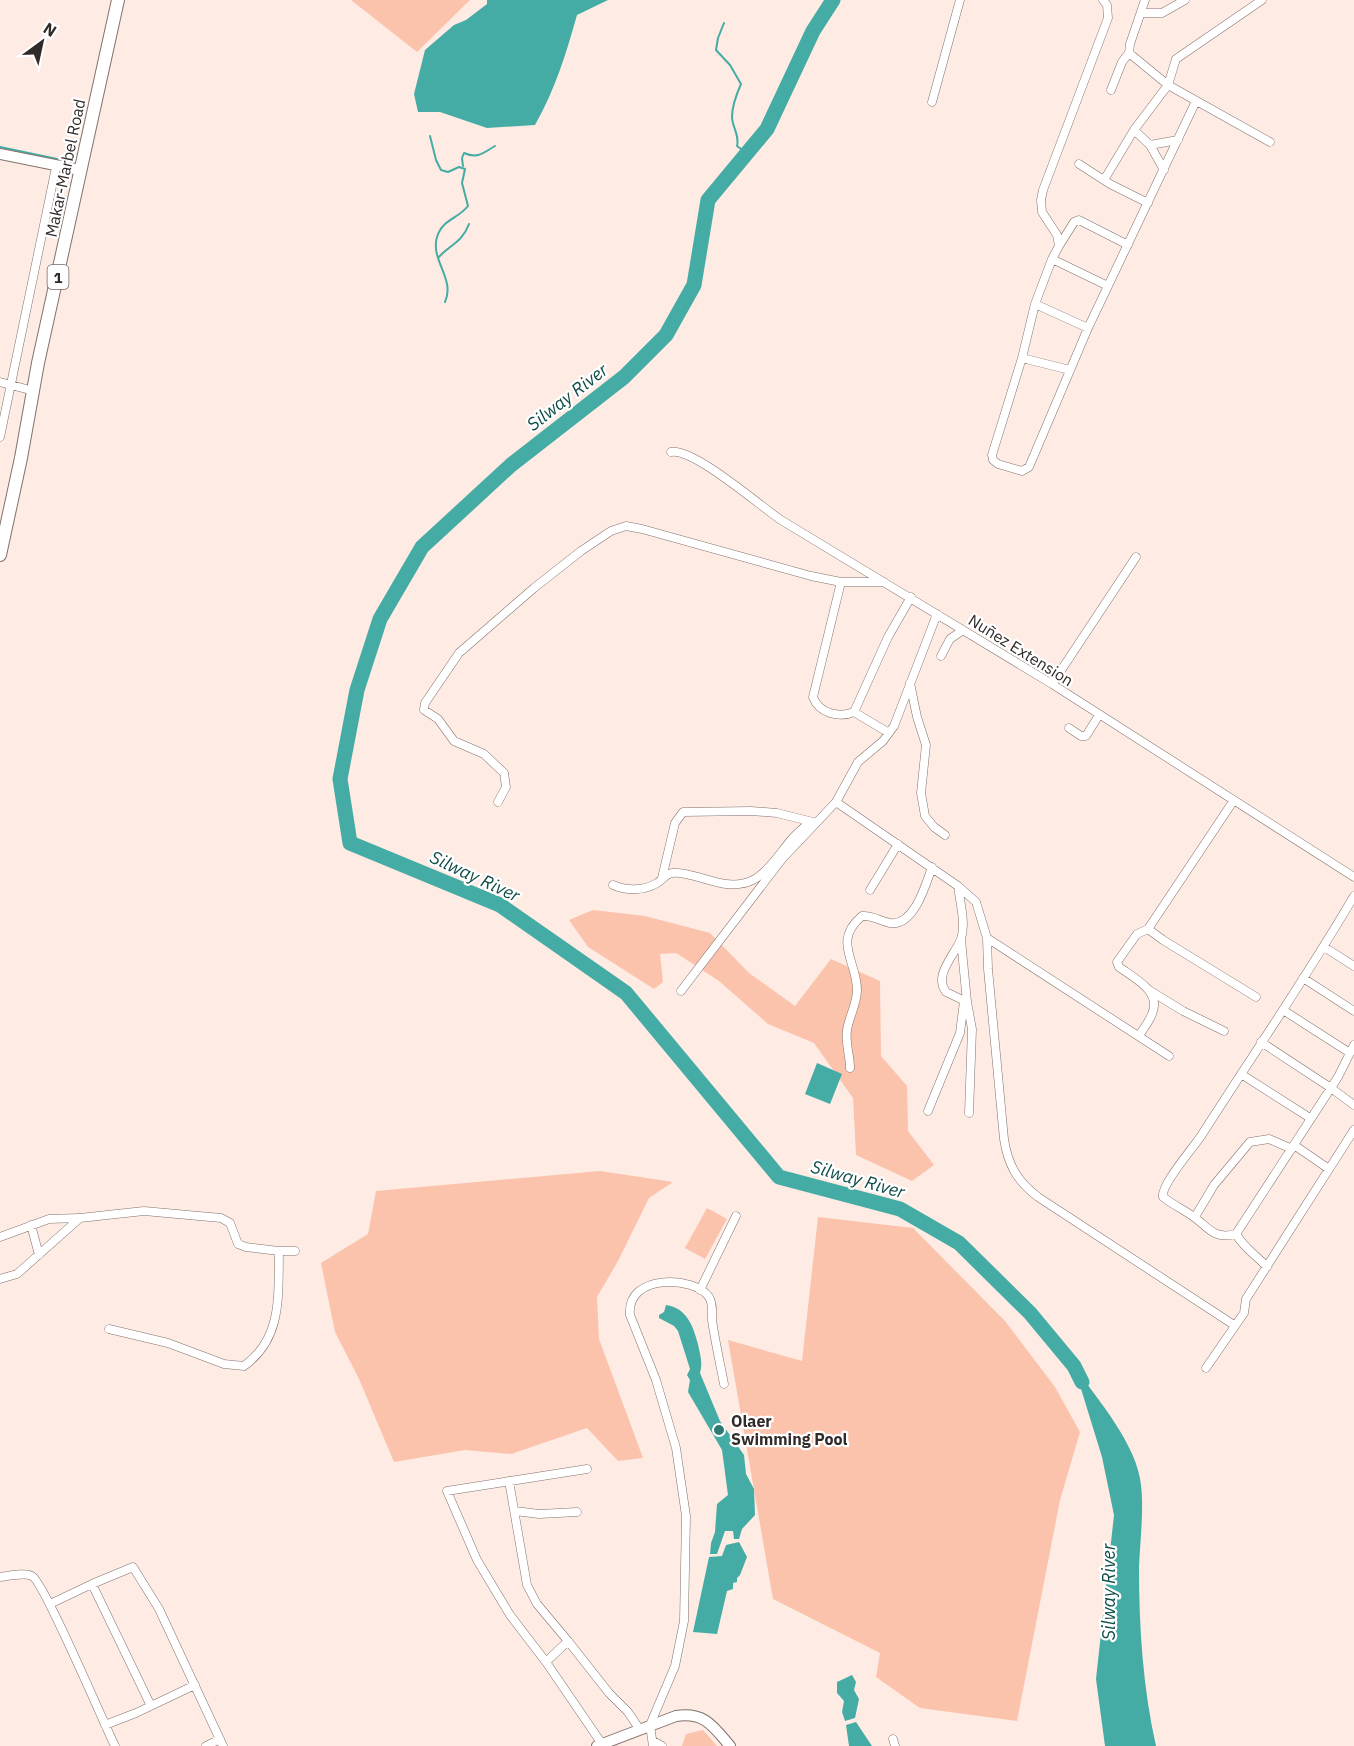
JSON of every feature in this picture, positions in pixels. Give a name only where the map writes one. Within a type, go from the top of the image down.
[{"type":"main road","name":"Makar-Marbel Road","points":[[0,555],[80,170],[118,0]]},
{"type":"main road","points":[[0,154],[80,170]]},
{"type":"main road","points":[[606,1744],[676,1716],[695,1715],[710,1723],[730,1746]]},
{"type":"street","points":[[932,102],[960,0]]},
{"type":"street","points":[[1059,246],[1058,235],[1042,212],[1041,200],[1092,56],[1108,18],[1107,4],[1103,0]]},
{"type":"street","points":[[1111,90],[1122,62],[1129,53],[1145,0]]},
{"type":"street","points":[[1141,13],[1162,13],[1185,0]]},
{"type":"street","points":[[1104,180],[1134,130],[1168,85],[1176,59],[1262,0]]},
{"type":"street","points":[[1129,53],[1168,85],[1270,142]]},
{"type":"street","points":[[1128,245],[1079,220],[1074,222],[1059,246],[1035,304],[1022,358],[992,457],[998,464],[1023,471],[1029,466],[1088,328],[1149,203],[1196,101]]},
{"type":"street","points":[[1134,130],[1150,145],[1164,170]]},
{"type":"street","points":[[1150,145],[1178,140]]},
{"type":"street","points":[[1078,164],[1149,203]]},
{"type":"street","points":[[0,437],[56,172]]},
{"type":"street","points":[[1052,259],[1108,286]]},
{"type":"street","points":[[1035,304],[1088,328]]},
{"type":"street","points":[[1022,358],[1070,370]]},
{"type":"street","points":[[0,382],[34,391]]},
{"type":"street","name":"Nuñez Extension","points":[[671,452],[684,454],[719,473],[781,520],[1052,684],[1354,877]]},
{"type":"street","points":[[498,802],[506,787],[504,773],[484,754],[454,741],[438,719],[424,710],[425,703],[459,653],[534,588],[611,531],[626,526],[642,529],[769,565],[841,582],[886,582]]},
{"type":"street","points":[[1052,684],[1136,557]]},
{"type":"street","points":[[841,582],[813,697],[818,705],[842,716],[854,712],[888,637],[910,597]]},
{"type":"street","points":[[681,991],[782,859],[836,802],[858,762],[883,741],[894,726],[938,614]]},
{"type":"street","points":[[941,656],[951,639],[963,630]]},
{"type":"street","points":[[910,682],[917,717],[926,745],[921,793],[925,816],[945,835]]},
{"type":"street","points":[[854,712],[889,733]]},
{"type":"street","points":[[1069,728],[1085,737],[1100,715]]},
{"type":"street","points":[[1224,1031],[1183,1011],[1149,990],[1119,967],[1117,962],[1137,934],[1148,929],[1234,800]]},
{"type":"street","points":[[836,802],[932,867],[976,902],[987,938],[1006,1155],[1017,1178],[1038,1197],[1234,1325]]},
{"type":"street","points":[[662,879],[675,823],[683,812],[777,813],[814,823]]},
{"type":"street","points":[[613,885],[638,890],[652,886],[670,873],[725,884],[741,884],[753,880],[767,868],[799,832],[814,823]]},
{"type":"street","points":[[870,890],[898,844]]},
{"type":"street","points":[[850,1068],[846,1044],[847,1030],[857,991],[855,975],[847,950],[851,930],[862,916],[870,916],[891,923],[898,923],[907,918],[915,907],[932,867]]},
{"type":"street","points":[[958,886],[966,1001],[972,1029],[969,1113]]},
{"type":"street","points":[[1283,1010],[1352,1049],[1331,1088],[1236,1234],[1218,1235],[1204,1227],[1195,1217],[1165,1199],[1162,1192],[1324,947],[1354,896]]},
{"type":"street","points":[[1148,929],[1256,997]]},
{"type":"street","points":[[987,938],[1169,1056]]},
{"type":"street","points":[[961,939],[945,968],[942,983],[946,992],[966,1001]]},
{"type":"street","points":[[1324,947],[1354,966]]},
{"type":"street","points":[[1303,978],[1354,1011]]},
{"type":"street","points":[[1139,1036],[1151,1018],[1154,1007],[1153,996],[1149,990]]},
{"type":"street","points":[[928,1111],[960,1033],[966,1001]]},
{"type":"street","points":[[1261,1042],[1354,1105]]},
{"type":"street","points":[[1241,1074],[1310,1118]]},
{"type":"street","points":[[1206,1368],[1244,1313],[1246,1299],[1354,1130]]},
{"type":"street","points":[[1195,1217],[1214,1185],[1250,1142],[1269,1140],[1293,1147],[1329,1169]]},
{"type":"street","points":[[0,1237],[49,1219],[144,1211],[220,1218],[230,1222],[238,1244],[246,1247],[295,1251]]},
{"type":"street","points":[[700,1290],[736,1216]]},
{"type":"street","points":[[0,1279],[17,1274],[80,1218]]},
{"type":"street","points":[[31,1225],[39,1255]]},
{"type":"street","points":[[1236,1234],[1267,1267]]},
{"type":"street","points":[[109,1329],[168,1343],[224,1364],[244,1366],[257,1357],[267,1343],[277,1316],[279,1251]]},
{"type":"street","points":[[645,1728],[669,1683],[680,1646],[684,1621],[686,1516],[676,1448],[656,1380],[633,1324],[629,1308],[636,1293],[650,1285],[662,1282],[680,1283],[706,1294],[712,1303],[712,1319],[724,1384]]},
{"type":"street","points":[[587,1469],[461,1489],[452,1502],[477,1560],[510,1615],[606,1744]]},
{"type":"street","points":[[509,1481],[520,1552],[530,1593],[609,1693],[645,1728],[653,1744],[662,1746]]},
{"type":"street","points":[[515,1511],[539,1514],[577,1512]]},
{"type":"street","points":[[50,1604],[133,1567],[159,1609],[221,1743],[206,1746]]},
{"type":"street","points":[[0,1577],[25,1575],[34,1577],[50,1604],[115,1746]]},
{"type":"street","points":[[92,1584],[151,1706]]},
{"type":"street","points":[[546,1662],[568,1641]]},
{"type":"street","points":[[105,1725],[195,1684]]},
{"type":"shaded area","points":[[351,0],[470,0],[417,52]]},
{"type":"shaded area","points":[[593,910],[645,916],[710,933],[749,973],[795,1006],[831,959],[880,981],[881,1056],[907,1086],[908,1131],[934,1165],[912,1181],[856,1155],[853,1098],[814,1043],[768,1024],[719,981],[676,953],[660,954],[663,982],[654,989],[588,947],[569,920]]},
{"type":"shaded area","points":[[600,1171],[673,1182],[649,1198],[618,1261],[597,1297],[599,1339],[643,1458],[618,1461],[587,1428],[511,1454],[465,1450],[394,1462],[359,1379],[335,1332],[321,1263],[368,1234],[376,1191]]},
{"type":"shaded area","points":[[707,1208],[727,1219],[705,1259],[685,1248]]},
{"type":"shaded area","points":[[818,1217],[913,1228],[1005,1321],[1055,1387],[1080,1432],[1060,1500],[1017,1721],[920,1708],[876,1677],[880,1653],[773,1599],[728,1340],[802,1361]]},
{"type":"shaded area","points":[[703,1730],[717,1746],[682,1746],[686,1734]]},
{"type":"water","points":[[487,0],[608,0],[577,15],[559,72],[535,125],[487,128],[440,112],[418,112],[414,94],[425,50],[454,25],[466,20],[487,4]]},
{"type":"water","points":[[817,1063],[842,1074],[830,1104],[805,1094]]},
{"type":"water","name":"Olaer Swimming Pool","points":[[666,1305],[684,1314],[691,1325],[700,1355],[700,1373],[720,1421],[744,1455],[746,1474],[754,1489],[755,1515],[742,1529],[739,1539],[734,1539],[733,1531],[725,1531],[717,1554],[710,1554],[715,1532],[717,1504],[728,1495],[722,1450],[688,1392],[690,1380],[687,1375],[690,1369],[678,1331],[674,1326],[659,1318]]},
{"type":"water","points":[[1074,1366],[1115,1422],[1138,1469],[1142,1505],[1139,1568],[1141,1635],[1145,1680],[1156,1746],[1105,1746],[1096,1679],[1114,1515],[1102,1457]]},
{"type":"water","points":[[739,1542],[747,1557],[737,1582],[733,1583],[733,1589],[727,1591],[717,1634],[693,1632],[709,1557],[722,1556],[726,1545]]},
{"type":"water","points":[[852,1675],[856,1682],[854,1690],[859,1699],[855,1718],[845,1721],[842,1712],[844,1701],[837,1693],[837,1682]]},
{"type":"water","points":[[856,1722],[872,1746],[849,1746],[846,1725]]},
{"type":"waterway","name":"Silway River","points":[[833,0],[813,31],[767,129],[708,200],[694,285],[666,335],[624,377],[511,465],[422,547],[380,619],[357,690],[340,779],[350,843],[500,905],[626,993],[779,1177],[900,1209],[959,1243],[1030,1313],[1074,1366],[1082,1382]]},
{"type":"waterway","points":[[724,23],[716,50],[730,65],[741,84],[736,95],[732,121],[737,146],[751,156]]},
{"type":"waterway","points":[[430,136],[441,170],[448,172],[459,167],[465,169],[462,183],[468,206],[444,225],[438,234],[436,243],[436,252],[447,285],[445,302]]},
{"type":"waterway","points":[[463,166],[464,153],[477,155],[495,146]]},
{"type":"waterway","points":[[0,147],[57,159]]},
{"type":"waterway","points":[[438,258],[459,240],[469,224]]},
{"type":"place","name":"Olaer Swimming Pool","points":[[719,1430]]}]
